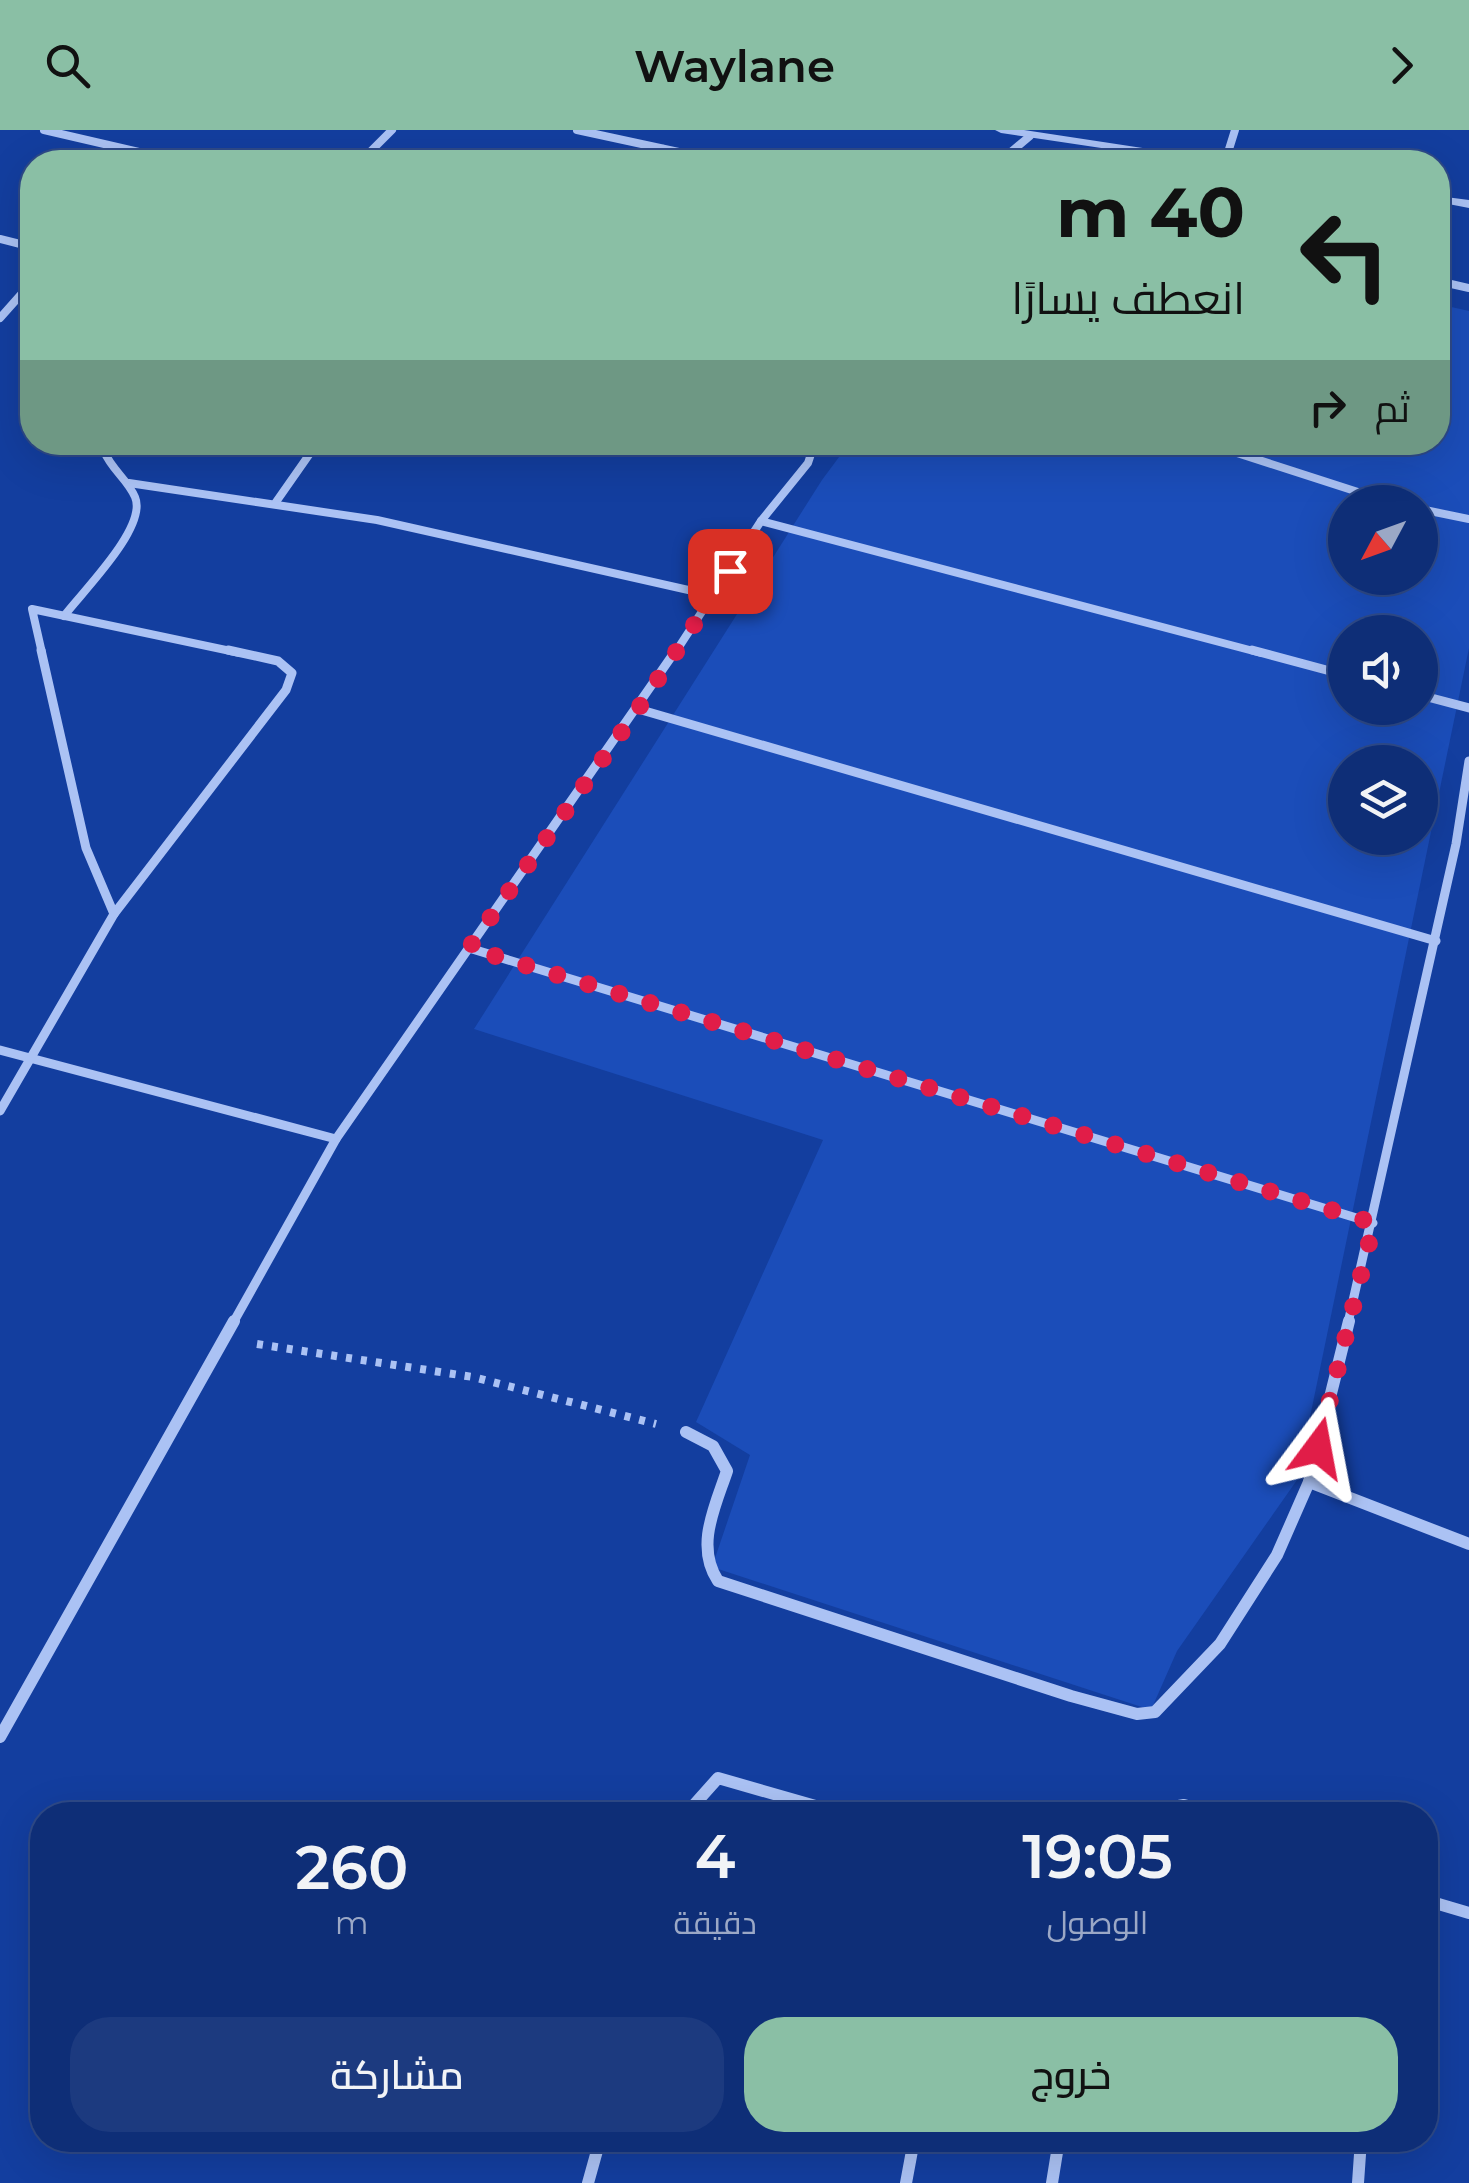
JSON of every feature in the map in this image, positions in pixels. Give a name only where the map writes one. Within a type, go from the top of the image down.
[{"type":"street","points":[[44,130],[130,150]]},
{"type":"street","points":[[372,150],[392,130]]},
{"type":"street","points":[[577,130],[671,150]]},
{"type":"street","points":[[1001,130],[1130,150]]},
{"type":"street","points":[[1013,150],[1030,136]]},
{"type":"street","points":[[0,318],[20,296]]},
{"type":"street","points":[[64,616],[136,524],[139,514],[129,483],[107,463],[105,455]]},
{"type":"street","points":[[276,502],[309,455]]},
{"type":"street","points":[[0,1738],[5,1715],[336,1139],[638,709],[761,521],[811,455]]},
{"type":"street","points":[[1244,455],[1337,485]]},
{"type":"street","points":[[129,483],[377,520],[715,596]]},
{"type":"street","points":[[1438,513],[1469,520]]},
{"type":"street","points":[[761,521],[1328,671]]},
{"type":"street","points":[[0,1111],[114,914],[286,690],[292,673],[278,661],[32,610],[86,848],[114,914]]},
{"type":"street","points":[[1438,700],[1469,708]]},
{"type":"street","points":[[638,709],[1436,940]]},
{"type":"street","points":[[686,1432],[721,1450],[725,1461],[726,1472],[706,1546],[706,1564],[718,1581],[1137,1714],[1162,1707],[1220,1644],[1276,1555],[1309,1482],[1374,1223],[1456,844],[1469,761]]},
{"type":"street","points":[[1456,844],[1469,848]]},
{"type":"street","points":[[469,948],[1374,1223]]},
{"type":"street","points":[[0,1050],[336,1139]]},
{"type":"street","points":[[1309,1482],[1469,1544]]},
{"type":"street","points":[[692,1802],[718,1778],[802,1802]]},
{"type":"street","points":[[1438,1904],[1469,1913]]},
{"type":"street","points":[[588,2183],[597,2152]]},
{"type":"street","points":[[906,2183],[912,2152]]},
{"type":"street","points":[[1052,2183],[1057,2152]]},
{"type":"street","points":[[1358,2183],[1360,2152]]},
{"type":"path","points":[[222,1338],[473,1377],[686,1432]]},
{"type":"shaded area","points":[[1450,307],[1469,311],[1469,648],[1438,798],[1438,745],[1328,745],[1328,855],[1426,855],[1297,1480],[1177,1651],[1151,1710],[712,1567],[750,1455],[696,1422],[823,1140],[474,1029],[841,455],[1450,455]]},
{"type":"route","points":[[730,571],[469,948],[1374,1223],[1318,1448]]}]
